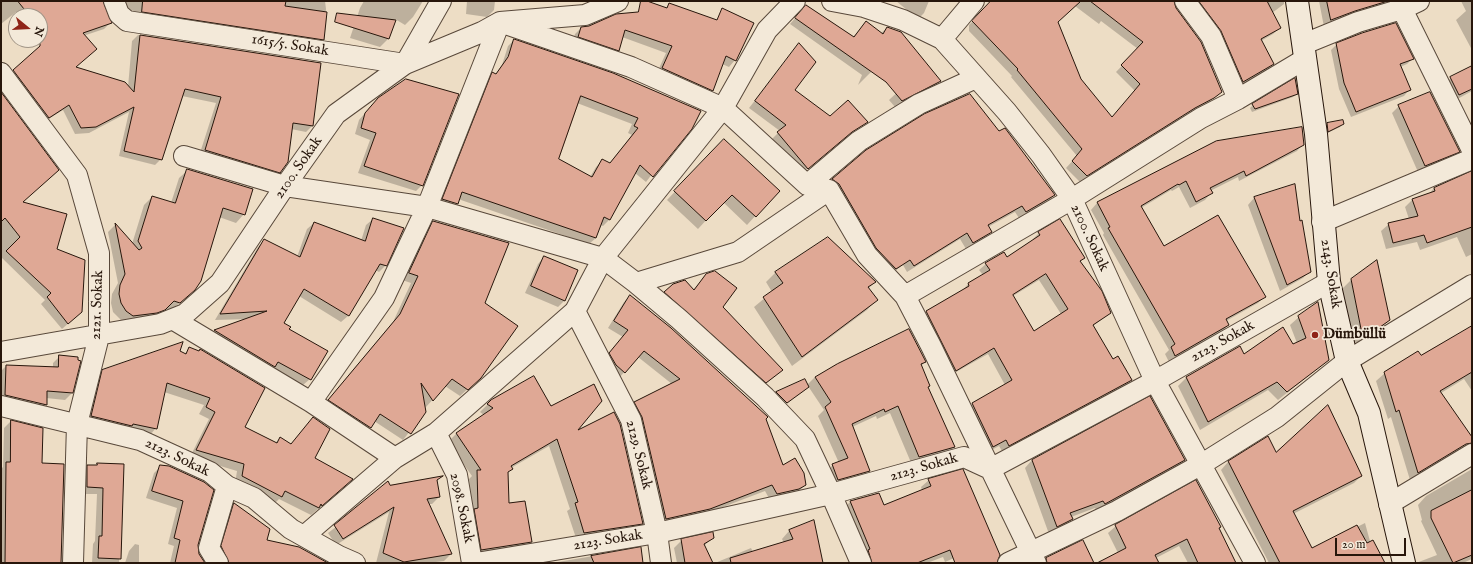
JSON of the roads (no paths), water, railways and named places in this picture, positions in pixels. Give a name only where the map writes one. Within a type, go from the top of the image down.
[{"type":"main road","name":"2143. Sokak","points":[[1297,1],[1316,134],[1322,222],[1329,282],[1347,361],[1369,413],[1389,504],[1404,563]]},
{"type":"street","name":"1615/5. Sokak","points":[[114,1],[119,14],[127,21],[405,64]]},
{"type":"street","points":[[405,64],[441,1]]},
{"type":"street","name":"2100. Sokak","points":[[1,352],[99,336],[160,324],[174,320],[185,314],[220,283],[285,186],[336,114],[405,64],[482,32],[500,22],[585,14],[618,1]]},
{"type":"street","points":[[304,536],[395,458],[436,433],[575,311],[603,258],[723,108],[767,30],[795,1]]},
{"type":"street","name":"2100. Sokak","points":[[832,1],[864,6],[903,20],[942,40],[1041,155],[1072,198],[1155,380],[1255,563]]},
{"type":"street","points":[[942,40],[974,1]]},
{"type":"street","points":[[1185,1],[1211,36],[1238,99]]},
{"type":"street","points":[[905,296],[1072,198],[1201,118],[1238,99],[1304,51],[1358,22],[1401,5],[1420,1]]},
{"type":"street","points":[[1401,5],[1472,150]]},
{"type":"street","points":[[310,402],[384,298],[427,207],[500,22],[631,67],[723,108],[807,185],[829,190],[867,255],[905,296],[1034,557]]},
{"type":"street","name":"2121. Sokak","points":[[1,73],[77,175],[99,253],[99,336],[77,424],[73,563]]},
{"type":"street","points":[[807,185],[859,141],[919,104],[976,78]]},
{"type":"street","points":[[184,156],[285,186],[427,207],[603,258],[636,282],[765,397],[805,439],[832,494],[860,563]]},
{"type":"street","points":[[1322,222],[1472,159]]},
{"type":"street","points":[[636,282],[738,252],[829,190]]},
{"type":"street","name":"2123. Sokak","points":[[476,563],[657,533],[832,494],[964,457],[990,469],[1155,380],[1329,282]]},
{"type":"street","points":[[1008,563],[1034,557],[1202,464],[1276,417],[1347,361],[1472,285]]},
{"type":"street","name":"2129. Sokak","points":[[575,311],[631,420],[657,533],[661,563]]},
{"type":"street","points":[[174,320],[310,402],[395,458]]},
{"type":"street","name":"2123. Sokak","points":[[1,406],[140,440],[210,472],[227,486],[254,498],[291,529],[339,556],[355,563]]},
{"type":"street","name":"2098. Sokak","points":[[436,433],[457,475],[472,563]]},
{"type":"street","points":[[1389,504],[1472,454]]},
{"type":"street","points":[[218,563],[209,548],[227,486]]},
{"type":"place","name":"Dümbüllü","points":[[1315,335]]}]
